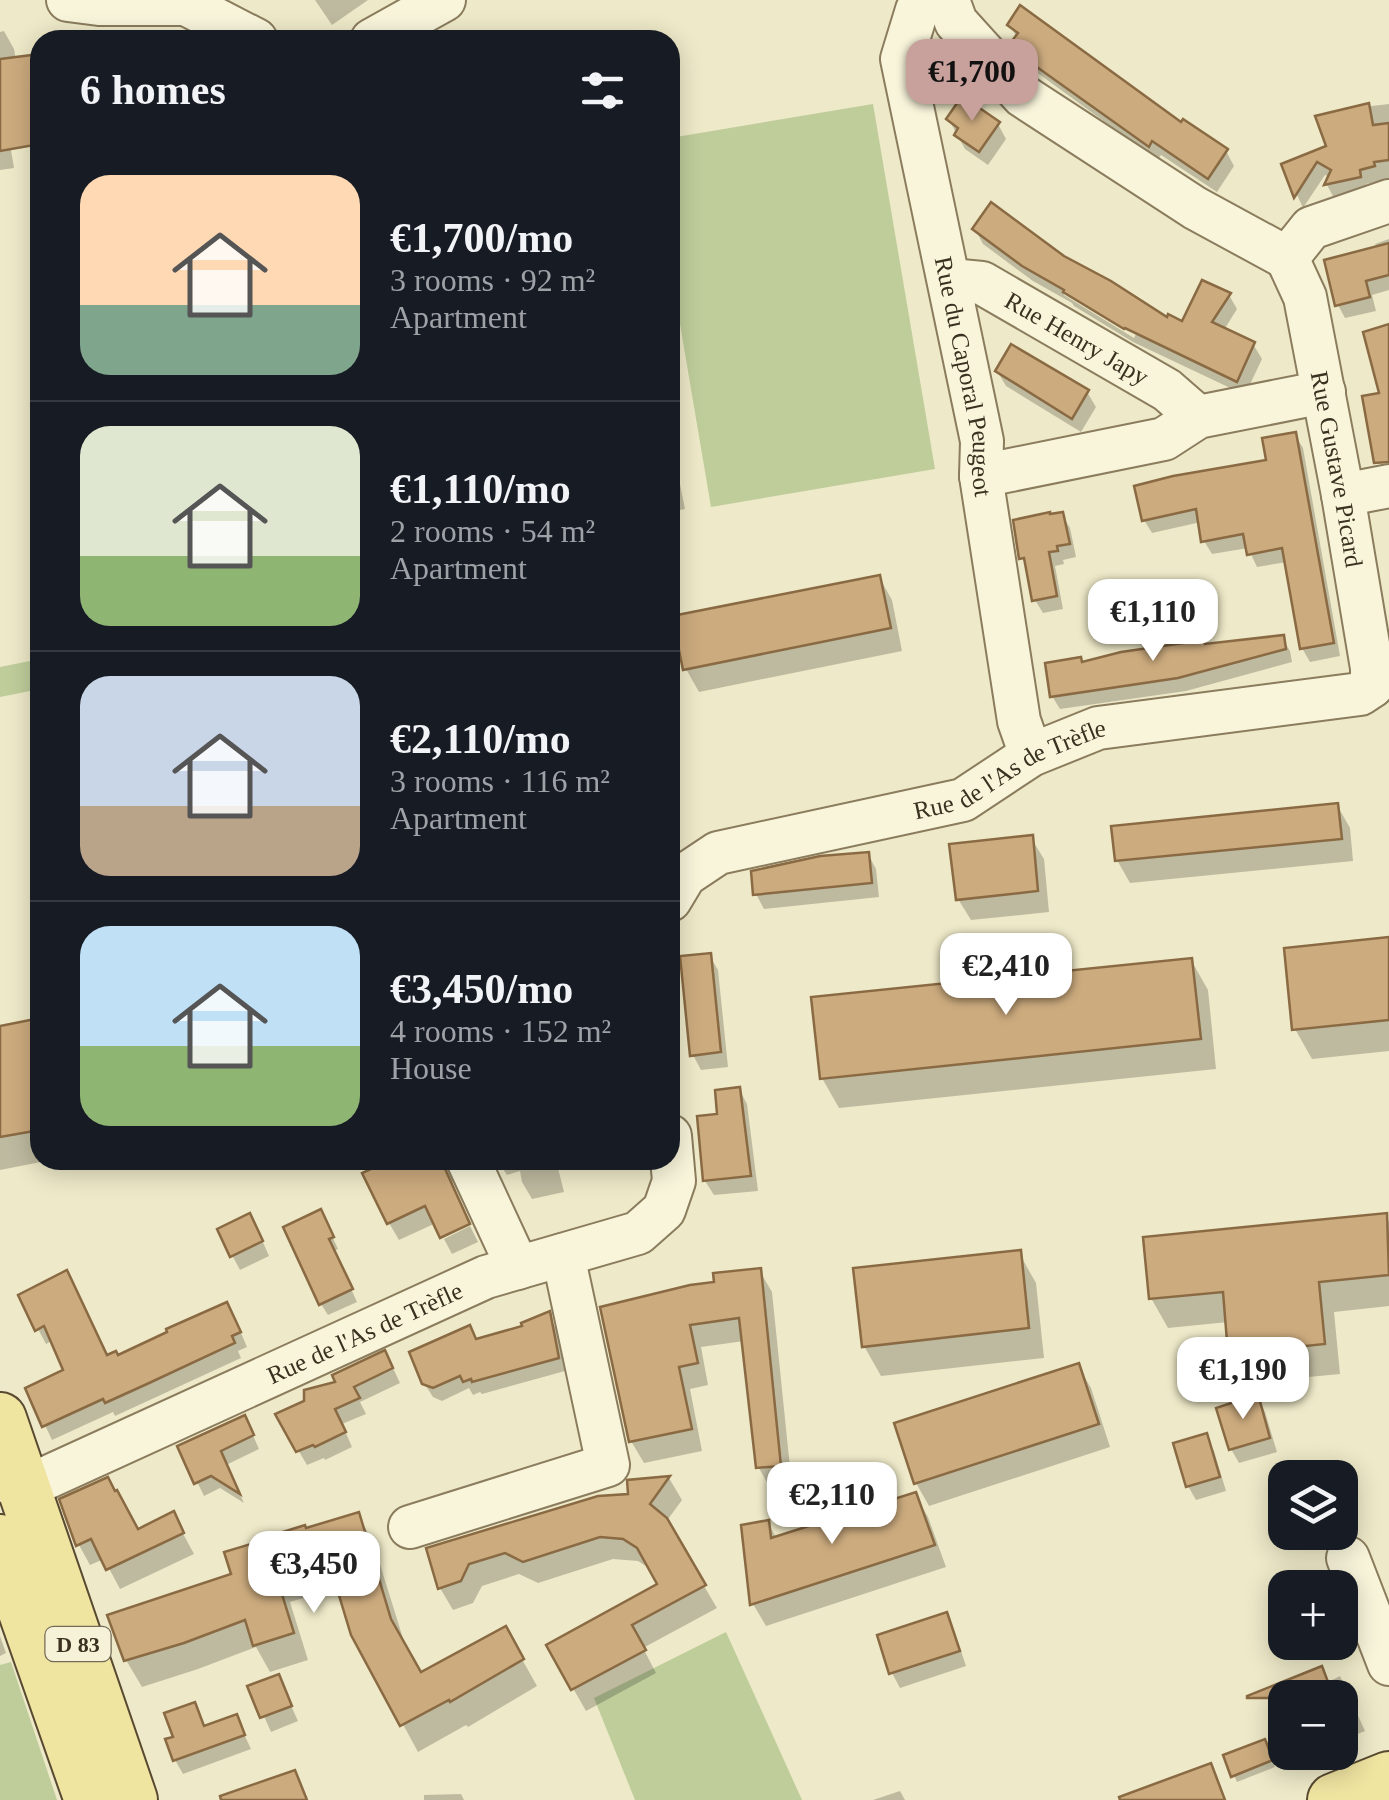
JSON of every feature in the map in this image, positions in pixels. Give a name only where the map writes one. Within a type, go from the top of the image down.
[{"type":"main road","name":"D 83","points":[[0,1419],[12,1483],[131,1800]]},
{"type":"main road","name":"D 83","points":[[0,1541],[91,1800]]},
{"type":"main road","points":[[1334,1800],[1389,1778]]},
{"type":"street","points":[[68,0],[186,4],[237,30]]},
{"type":"street","points":[[390,30],[444,0]]},
{"type":"street","name":"Rue du Caporal Peugeot","points":[[925,0],[917,10],[902,58],[982,441],[981,476],[1018,721],[1030,755]]},
{"type":"street","points":[[948,0],[956,22],[1024,96],[1194,208],[1287,258],[1310,228],[1389,201]]},
{"type":"street","name":"Rue Gustave Picard","points":[[1287,258],[1305,297],[1344,494],[1372,668],[1380,689]]},
{"type":"street","name":"Rue Henry Japy","points":[[950,280],[982,283],[1167,390],[1198,418]]},
{"type":"street","points":[[981,476],[1164,439],[1198,418],[1324,392]]},
{"type":"street","points":[[1344,494],[1389,486]]},
{"type":"street","name":"Rue de l'As de Trèfle","points":[[680,883],[685,875],[718,854],[963,800],[1030,755],[1098,728],[1380,689]]},
{"type":"street","points":[[473,1170],[518,1268]]},
{"type":"street","name":"Rue de l'As de Trèfle","points":[[12,1483],[486,1277],[638,1233],[664,1210],[674,1181],[673,1170]]},
{"type":"street","points":[[410,1527],[608,1465],[563,1255]]},
{"type":"street","points":[[1348,1558],[1389,1664]]},
{"type":"green space","points":[[873,104],[935,469],[711,507],[680,324],[680,136]]},
{"type":"green space","points":[[30,661],[30,691],[0,697],[0,667]]},
{"type":"green space","points":[[726,1632],[802,1800],[635,1800],[594,1698]]},
{"type":"green space","points":[[11,1662],[57,1800],[0,1800],[0,1665]]},
{"type":"building","points":[[1020,5],[1181,122],[1183,119],[1228,149],[1208,179],[1152,141],[1149,147],[1020,55],[1011,42],[1018,33],[1007,25]]},
{"type":"building","points":[[30,55],[30,146],[0,151],[0,59]]},
{"type":"building","points":[[962,96],[1000,122],[979,152],[954,135],[958,128],[946,119]]},
{"type":"building","points":[[1369,103],[1373,125],[1389,123],[1389,160],[1360,170],[1361,177],[1324,185],[1331,170],[1317,162],[1294,198],[1281,164],[1326,146],[1315,116]]},
{"type":"building","points":[[991,202],[1064,256],[1167,317],[1168,314],[1182,321],[1202,280],[1231,293],[1212,322],[1255,342],[1237,382],[1124,329],[1022,266],[972,229]]},
{"type":"building","points":[[1389,243],[1389,275],[1366,281],[1370,297],[1335,306],[1324,260]]},
{"type":"building","points":[[1389,324],[1389,462],[1374,463],[1362,396],[1379,393],[1363,332]]},
{"type":"building","points":[[1011,344],[1089,390],[1072,419],[995,371]]},
{"type":"building","points":[[1296,432],[1334,643],[1300,649],[1282,548],[1247,555],[1243,534],[1201,542],[1196,509],[1142,521],[1134,486],[1266,460],[1262,438]]},
{"type":"building","points":[[1063,512],[1070,544],[1049,552],[1057,596],[1032,601],[1024,558],[1019,559],[1013,520]]},
{"type":"building","points":[[880,575],[891,628],[683,670],[680,614]]},
{"type":"building","points":[[1284,635],[1286,649],[1178,678],[1050,697],[1045,663],[1081,657],[1082,662],[1204,640],[1205,644]]},
{"type":"building","points":[[1338,803],[1342,839],[1115,861],[1111,826]]},
{"type":"building","points":[[1033,835],[1038,891],[956,900],[949,844]]},
{"type":"building","points":[[869,852],[872,883],[753,895],[751,871],[820,856]]},
{"type":"building","points":[[1389,937],[1389,1020],[1292,1030],[1284,948]]},
{"type":"building","points":[[711,953],[721,1052],[690,1056],[680,956]]},
{"type":"building","points":[[1192,958],[1201,1039],[820,1079],[811,997]]},
{"type":"building","points":[[30,1020],[30,1132],[0,1137],[0,1026]]},
{"type":"building","points":[[740,1087],[751,1176],[703,1181],[697,1116],[717,1114],[715,1090]]},
{"type":"building","points":[[446,1170],[470,1224],[440,1238],[425,1206],[387,1224],[362,1173]]},
{"type":"building","points":[[321,1209],[334,1237],[329,1239],[353,1289],[319,1305],[283,1227]]},
{"type":"building","points":[[250,1213],[263,1241],[230,1257],[217,1229]]},
{"type":"building","points":[[1387,1213],[1389,1275],[1319,1282],[1325,1344],[1228,1354],[1223,1292],[1149,1299],[1143,1237]]},
{"type":"building","points":[[1021,1250],[1029,1328],[862,1347],[853,1268]]},
{"type":"building","points":[[761,1268],[781,1466],[756,1468],[739,1318],[690,1325],[698,1363],[679,1367],[692,1429],[629,1442],[600,1307],[714,1282],[713,1273]]},
{"type":"building","points":[[67,1270],[107,1355],[116,1351],[118,1355],[227,1302],[241,1332],[232,1336],[235,1343],[105,1403],[103,1399],[42,1427],[25,1388],[63,1370],[44,1326],[35,1331],[18,1295]]},
{"type":"building","points":[[550,1311],[559,1358],[472,1382],[463,1382],[460,1376],[433,1388],[422,1384],[409,1352],[470,1325],[476,1339],[522,1326],[521,1323]]},
{"type":"building","points":[[385,1350],[393,1368],[354,1387],[360,1398],[335,1409],[346,1432],[296,1452],[275,1414],[304,1401],[304,1390],[335,1382],[332,1375]]},
{"type":"building","points":[[1079,1363],[1099,1424],[914,1484],[894,1423]]},
{"type":"building","points":[[1258,1394],[1270,1438],[1229,1450],[1216,1408]]},
{"type":"building","points":[[245,1415],[254,1435],[221,1451],[240,1494],[211,1476],[194,1484],[177,1446]]},
{"type":"building","points":[[1207,1433],[1220,1477],[1186,1487],[1173,1443]]},
{"type":"building","points":[[670,1476],[650,1504],[667,1518],[706,1585],[632,1625],[646,1650],[571,1690],[546,1645],[657,1584],[637,1548],[623,1539],[600,1537],[523,1562],[505,1553],[469,1564],[461,1581],[438,1589],[426,1548],[598,1496],[628,1494],[627,1480]]},
{"type":"building","points":[[108,1477],[138,1529],[174,1511],[184,1533],[106,1570],[91,1539],[76,1546],[59,1499]]},
{"type":"building","points":[[916,1492],[935,1545],[750,1605],[741,1525],[769,1520],[771,1538]]},
{"type":"building","points":[[359,1512],[391,1619],[421,1672],[506,1626],[524,1659],[400,1726],[351,1635],[328,1559],[276,1575],[294,1633],[253,1646],[245,1620],[124,1661],[107,1615],[231,1574],[224,1552]]},
{"type":"building","points":[[947,1612],[960,1651],[889,1674],[877,1635]]},
{"type":"building","points":[[1322,1666],[1327,1680],[1287,1680]]},
{"type":"building","points":[[279,1674],[292,1706],[260,1718],[247,1686]]},
{"type":"building","points":[[1268,1688],[1268,1698],[1247,1696]]},
{"type":"building","points":[[195,1702],[204,1726],[237,1714],[245,1735],[173,1761],[165,1739],[173,1737],[164,1713]]},
{"type":"building","points":[[1265,1739],[1268,1747],[1268,1762],[1231,1777],[1223,1755]]},
{"type":"building","points":[[1211,1763],[1225,1800],[1120,1800],[1119,1797]]},
{"type":"building","points":[[295,1770],[307,1800],[221,1800],[220,1796]]}]
